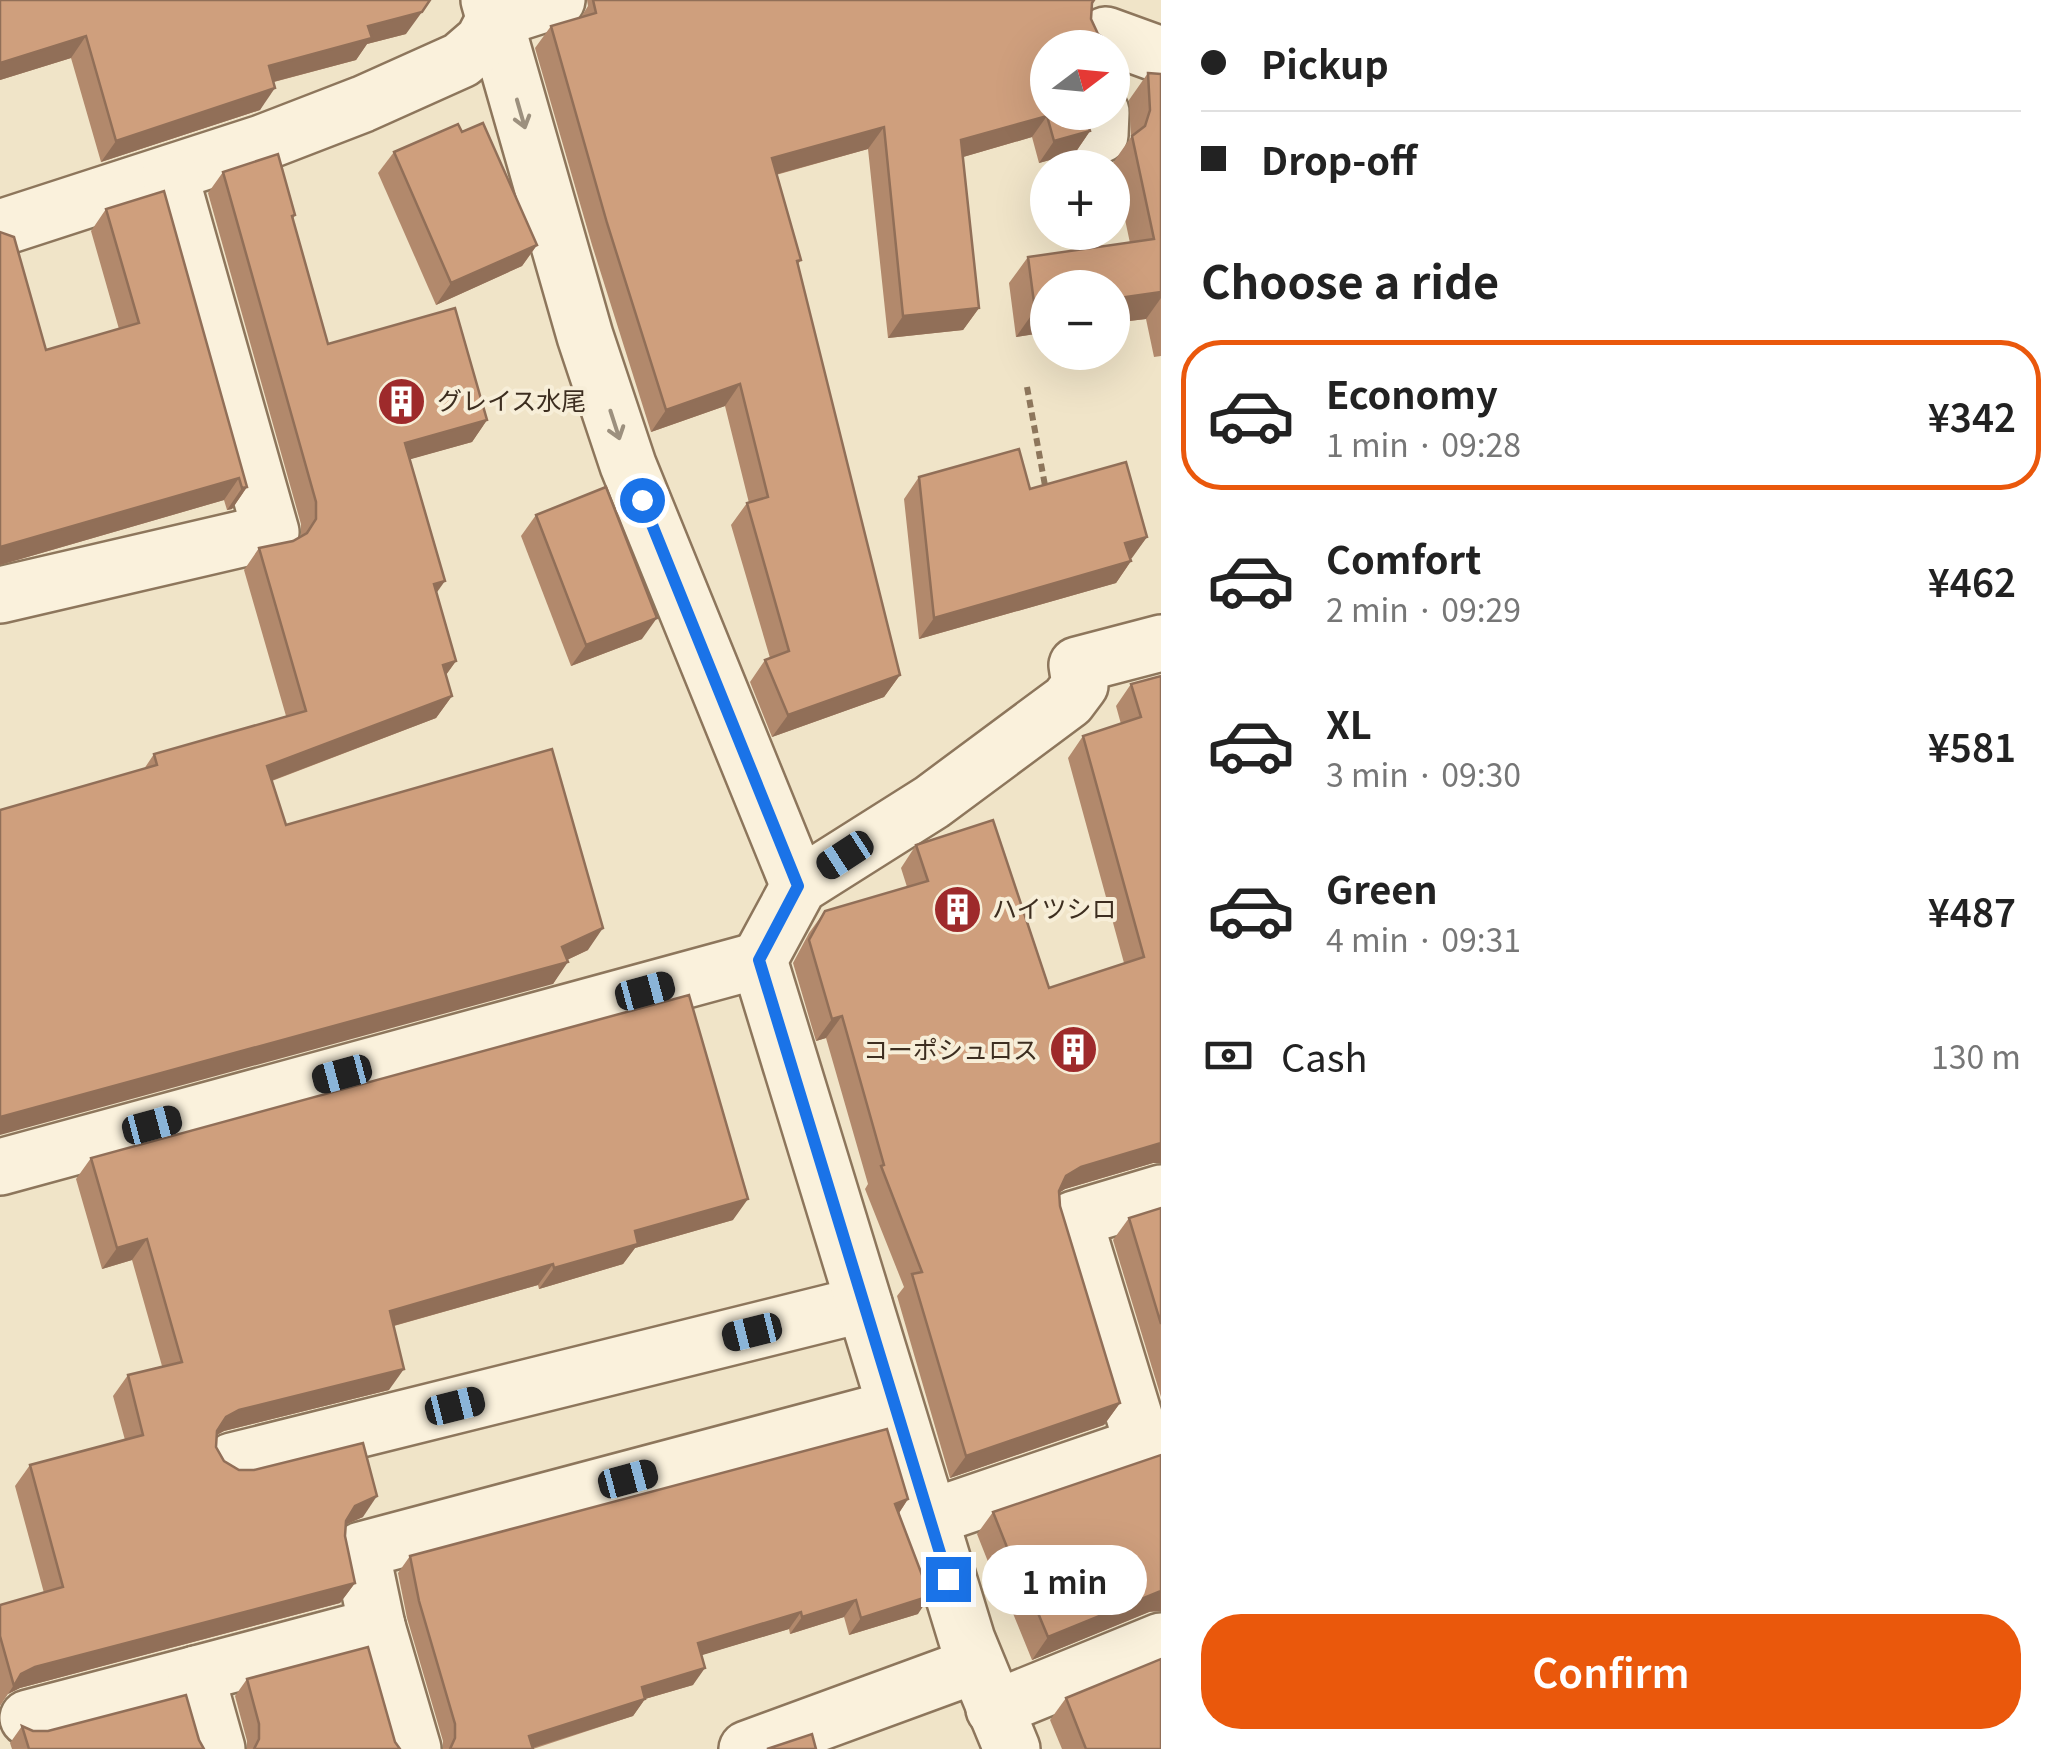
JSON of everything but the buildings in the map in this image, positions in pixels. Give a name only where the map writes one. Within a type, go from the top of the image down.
[{"type":"street","points":[[491,10],[558,0]]},
{"type":"street","points":[[0,228],[262,143],[462,60],[484,42],[491,10]]},
{"type":"street","points":[[491,10],[585,336],[628,465],[798,886]]},
{"type":"street","points":[[1104,28],[1161,55]]},
{"type":"street","points":[[0,596],[272,532],[170,175]]},
{"type":"street","points":[[994,1707],[929,1518],[759,960],[798,886],[932,802],[1068,701],[1080,685],[1076,665],[1161,643]]},
{"type":"street","points":[[0,1167],[759,960]]},
{"type":"street","points":[[929,1518],[1152,1441],[1074,1219],[1161,1193]]},
{"type":"street","points":[[232,1461],[864,1304]]},
{"type":"street","points":[[412,1749],[377,1626],[361,1550],[896,1408]]},
{"type":"street","points":[[28,1718],[377,1626]]},
{"type":"street","points":[[747,1749],[994,1707],[1161,1640]]},
{"type":"street","points":[[196,1674],[218,1749]]},
{"type":"path","points":[[1027,387],[1047,498]]},
{"type":"place","name":"グレイス水尾","points":[[402,401]]},
{"type":"place","name":"ハイツシロ","points":[[957,909]]},
{"type":"place","name":"コーポシュロス","points":[[1073,1050]]},
{"type":"route","points":[[642,500],[798,886],[759,960],[948,1579]]}]
